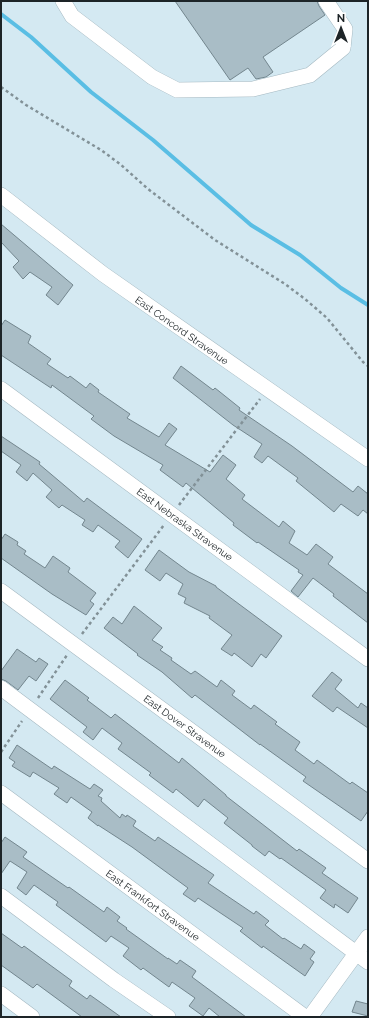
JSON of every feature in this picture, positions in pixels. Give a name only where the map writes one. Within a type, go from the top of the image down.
[{"type":"street","points":[[63,1],[72,16],[152,77],[177,90],[253,89],[310,75],[343,48],[345,29],[326,1]]},
{"type":"street","name":"East Concord Stravenue","points":[[1,194],[103,274],[368,459]]},
{"type":"street","name":"East Nebraska Stravenue","points":[[1,389],[368,659]]},
{"type":"street","name":"East Dover Stravenue","points":[[1,591],[368,861]]},
{"type":"street","points":[[1,688],[362,958]]},
{"type":"street","name":"East Frankfort Stravenue","points":[[1,793],[305,1017]]},
{"type":"street","points":[[1,896],[114,980],[168,1017]]},
{"type":"street","points":[[310,1017],[362,958],[368,937]]},
{"type":"street","points":[[1,994],[32,1017]]},
{"type":"path","points":[[1,87],[26,105],[100,150],[120,164],[148,189],[215,240],[285,284],[305,299],[326,318],[368,366]]},
{"type":"path","points":[[1,752],[74,645],[267,389]]},
{"type":"building","points":[[175,1],[317,1],[325,15],[263,57],[273,72],[266,77],[256,79],[248,68],[230,80]]},
{"type":"building","points":[[1,224],[73,285],[58,305],[46,295],[52,287],[30,272],[23,279],[13,267],[19,261],[1,242]]},
{"type":"building","points":[[5,320],[31,336],[28,343],[51,359],[47,364],[68,378],[70,376],[86,388],[90,383],[99,390],[98,392],[130,414],[127,418],[159,437],[169,423],[177,429],[165,445],[210,472],[223,455],[236,465],[226,479],[245,495],[242,499],[279,527],[283,521],[295,531],[289,543],[307,555],[316,544],[333,557],[328,564],[368,594],[368,623],[333,596],[334,594],[313,578],[298,597],[291,591],[303,575],[298,572],[299,570],[258,542],[257,543],[233,525],[234,523],[186,483],[183,487],[160,470],[163,465],[114,436],[91,419],[94,416],[52,385],[51,388],[1,355],[1,326]]},
{"type":"building","points":[[181,366],[213,390],[215,388],[240,408],[239,410],[292,446],[353,492],[358,486],[368,494],[368,514],[363,510],[358,516],[341,504],[334,512],[296,481],[298,478],[268,456],[262,463],[254,457],[262,444],[233,425],[173,378]]},
{"type":"building","points":[[1,436],[40,462],[39,464],[84,502],[87,498],[142,539],[128,558],[115,547],[120,541],[98,525],[93,532],[82,525],[85,520],[62,505],[59,508],[46,497],[52,490],[33,473],[27,481],[16,472],[21,465],[1,451]]},
{"type":"building","points":[[5,534],[18,542],[17,545],[26,551],[24,554],[45,568],[53,556],[70,568],[68,572],[96,593],[90,601],[94,604],[86,615],[52,594],[1,558],[1,540]]},
{"type":"building","points":[[159,550],[189,572],[216,586],[282,636],[266,658],[261,654],[252,667],[234,653],[232,656],[221,649],[232,635],[209,618],[210,616],[184,603],[186,598],[178,594],[183,584],[166,573],[160,581],[145,570]]},
{"type":"building","points":[[134,606],[162,628],[152,640],[163,647],[160,650],[172,658],[171,660],[191,674],[195,671],[217,687],[221,680],[235,691],[232,695],[251,709],[254,705],[277,722],[275,724],[300,742],[295,750],[314,764],[317,760],[350,784],[352,782],[368,793],[368,811],[361,821],[303,781],[306,777],[260,745],[195,695],[192,698],[162,672],[137,655],[138,654],[104,628],[113,617],[122,624]]},
{"type":"building","points":[[17,649],[36,662],[39,658],[48,664],[36,681],[29,676],[18,690],[1,679],[1,671]]},
{"type":"building","points":[[332,672],[342,680],[335,689],[358,708],[361,703],[368,708],[368,728],[337,707],[333,712],[312,696]]},
{"type":"building","points":[[65,680],[89,698],[87,700],[111,718],[115,714],[179,763],[182,758],[226,796],[297,851],[299,849],[326,868],[322,873],[358,898],[348,913],[335,904],[334,908],[320,898],[326,890],[281,858],[280,859],[269,851],[265,856],[252,846],[224,823],[228,818],[204,799],[198,807],[176,789],[173,793],[149,775],[151,773],[118,749],[122,743],[102,728],[93,740],[83,732],[87,727],[50,699]]},
{"type":"building","points":[[17,745],[52,769],[54,766],[90,789],[94,784],[103,790],[98,796],[102,798],[101,801],[120,818],[122,814],[126,817],[127,815],[136,821],[133,826],[155,841],[158,837],[214,875],[208,883],[254,914],[256,911],[269,921],[265,925],[283,939],[284,938],[301,949],[304,944],[315,952],[310,959],[314,962],[305,976],[263,946],[262,948],[240,931],[243,928],[198,898],[195,902],[183,894],[188,888],[132,847],[98,826],[88,818],[92,812],[71,797],[67,803],[54,794],[59,788],[33,772],[30,777],[12,766],[15,762],[9,758]]},
{"type":"building","points":[[5,837],[27,852],[23,857],[104,912],[107,907],[120,917],[117,921],[127,928],[126,929],[168,959],[177,964],[180,960],[196,971],[192,977],[246,1017],[220,1017],[209,1008],[203,1016],[189,1006],[195,998],[172,982],[169,987],[143,968],[141,970],[123,956],[129,948],[111,936],[106,942],[56,905],[58,902],[34,885],[26,895],[17,888],[27,872],[10,861],[1,874],[1,843]]},
{"type":"building","points":[[1,933],[22,948],[24,946],[72,981],[69,986],[87,999],[90,995],[121,1017],[82,1017],[37,984],[33,988],[1,965]]},
{"type":"building","points":[[356,1001],[368,1004],[368,1016],[352,1012]]},
{"type":"waterway","points":[[1,14],[31,37],[91,92],[153,140],[251,225],[300,255],[341,288],[368,305]]}]
